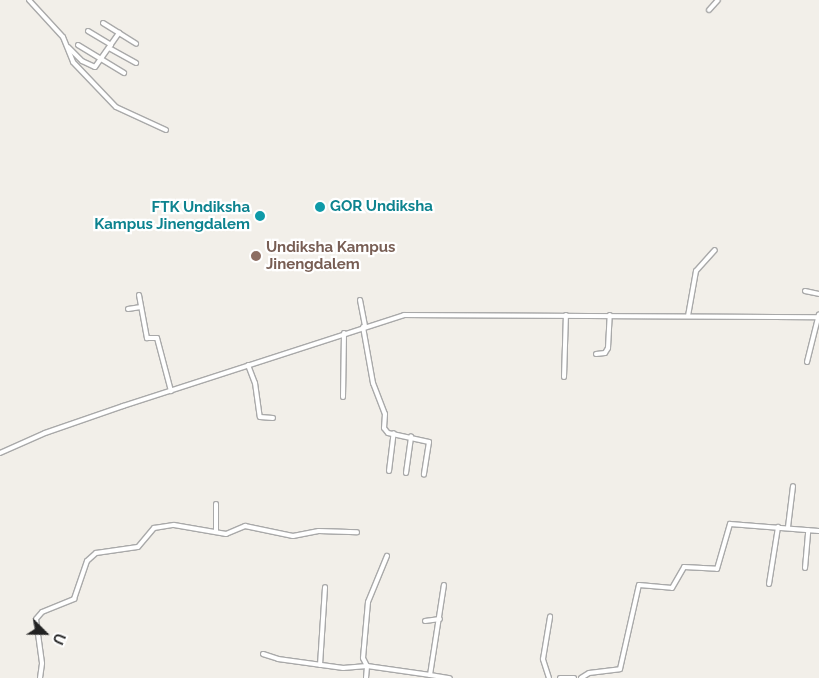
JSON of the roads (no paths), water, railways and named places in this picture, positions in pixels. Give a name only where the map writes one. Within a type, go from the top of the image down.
[{"type":"street","points":[[29,0],[60,33],[73,62],[116,107],[166,130]]},
{"type":"street","points":[[709,10],[718,0]]},
{"type":"street","points":[[103,23],[136,44]]},
{"type":"street","points":[[88,31],[136,63]]},
{"type":"street","points":[[67,45],[91,67],[96,67],[119,33]]},
{"type":"street","points":[[78,44],[124,73]]},
{"type":"street","points":[[688,316],[696,271],[715,250]]},
{"type":"street","points":[[805,291],[819,294]]},
{"type":"street","points":[[139,295],[148,339],[157,338],[170,391]]},
{"type":"street","points":[[360,300],[373,383],[385,414],[384,428],[394,434],[411,436],[429,442],[424,475]]},
{"type":"street","points":[[128,309],[141,307]]},
{"type":"street","points":[[0,453],[45,433],[344,333],[409,314],[819,316],[807,362]]},
{"type":"street","points":[[564,376],[566,315]]},
{"type":"street","points":[[596,354],[605,353],[608,348],[610,315]]},
{"type":"street","points":[[343,397],[344,333]]},
{"type":"street","points":[[248,365],[255,383],[260,417],[273,418]]},
{"type":"street","points":[[389,470],[394,434]]},
{"type":"street","points":[[406,472],[411,436]]},
{"type":"street","points":[[788,527],[793,486]]},
{"type":"street","points":[[216,504],[216,531]]},
{"type":"street","points":[[40,678],[42,663],[36,619],[47,609],[74,599],[90,556],[102,551],[138,547],[155,528],[177,524],[228,534],[248,526],[294,536],[322,530],[357,532]]},
{"type":"street","points":[[581,678],[589,673],[620,668],[640,585],[672,588],[684,567],[716,569],[730,524],[788,527],[819,531]]},
{"type":"street","points":[[769,584],[778,527]]},
{"type":"street","points":[[805,568],[808,530]]},
{"type":"street","points":[[366,678],[367,666],[363,658],[368,602],[387,556]]},
{"type":"street","points":[[430,675],[444,585]]},
{"type":"street","points":[[320,665],[325,587]]},
{"type":"street","points":[[549,678],[543,658],[550,617]]},
{"type":"street","points":[[425,621],[440,619]]},
{"type":"street","points":[[263,654],[349,669],[367,666],[450,678]]},
{"type":"street","points":[[560,678],[574,678]]},
{"type":"place","name":"GOR Undiksha","points":[[320,207]]},
{"type":"place","name":"FTK Undiksha Kampus Jinengdalem","points":[[260,216]]},
{"type":"place","name":"Undiksha Kampus Jinengdalem","points":[[256,256]]}]
